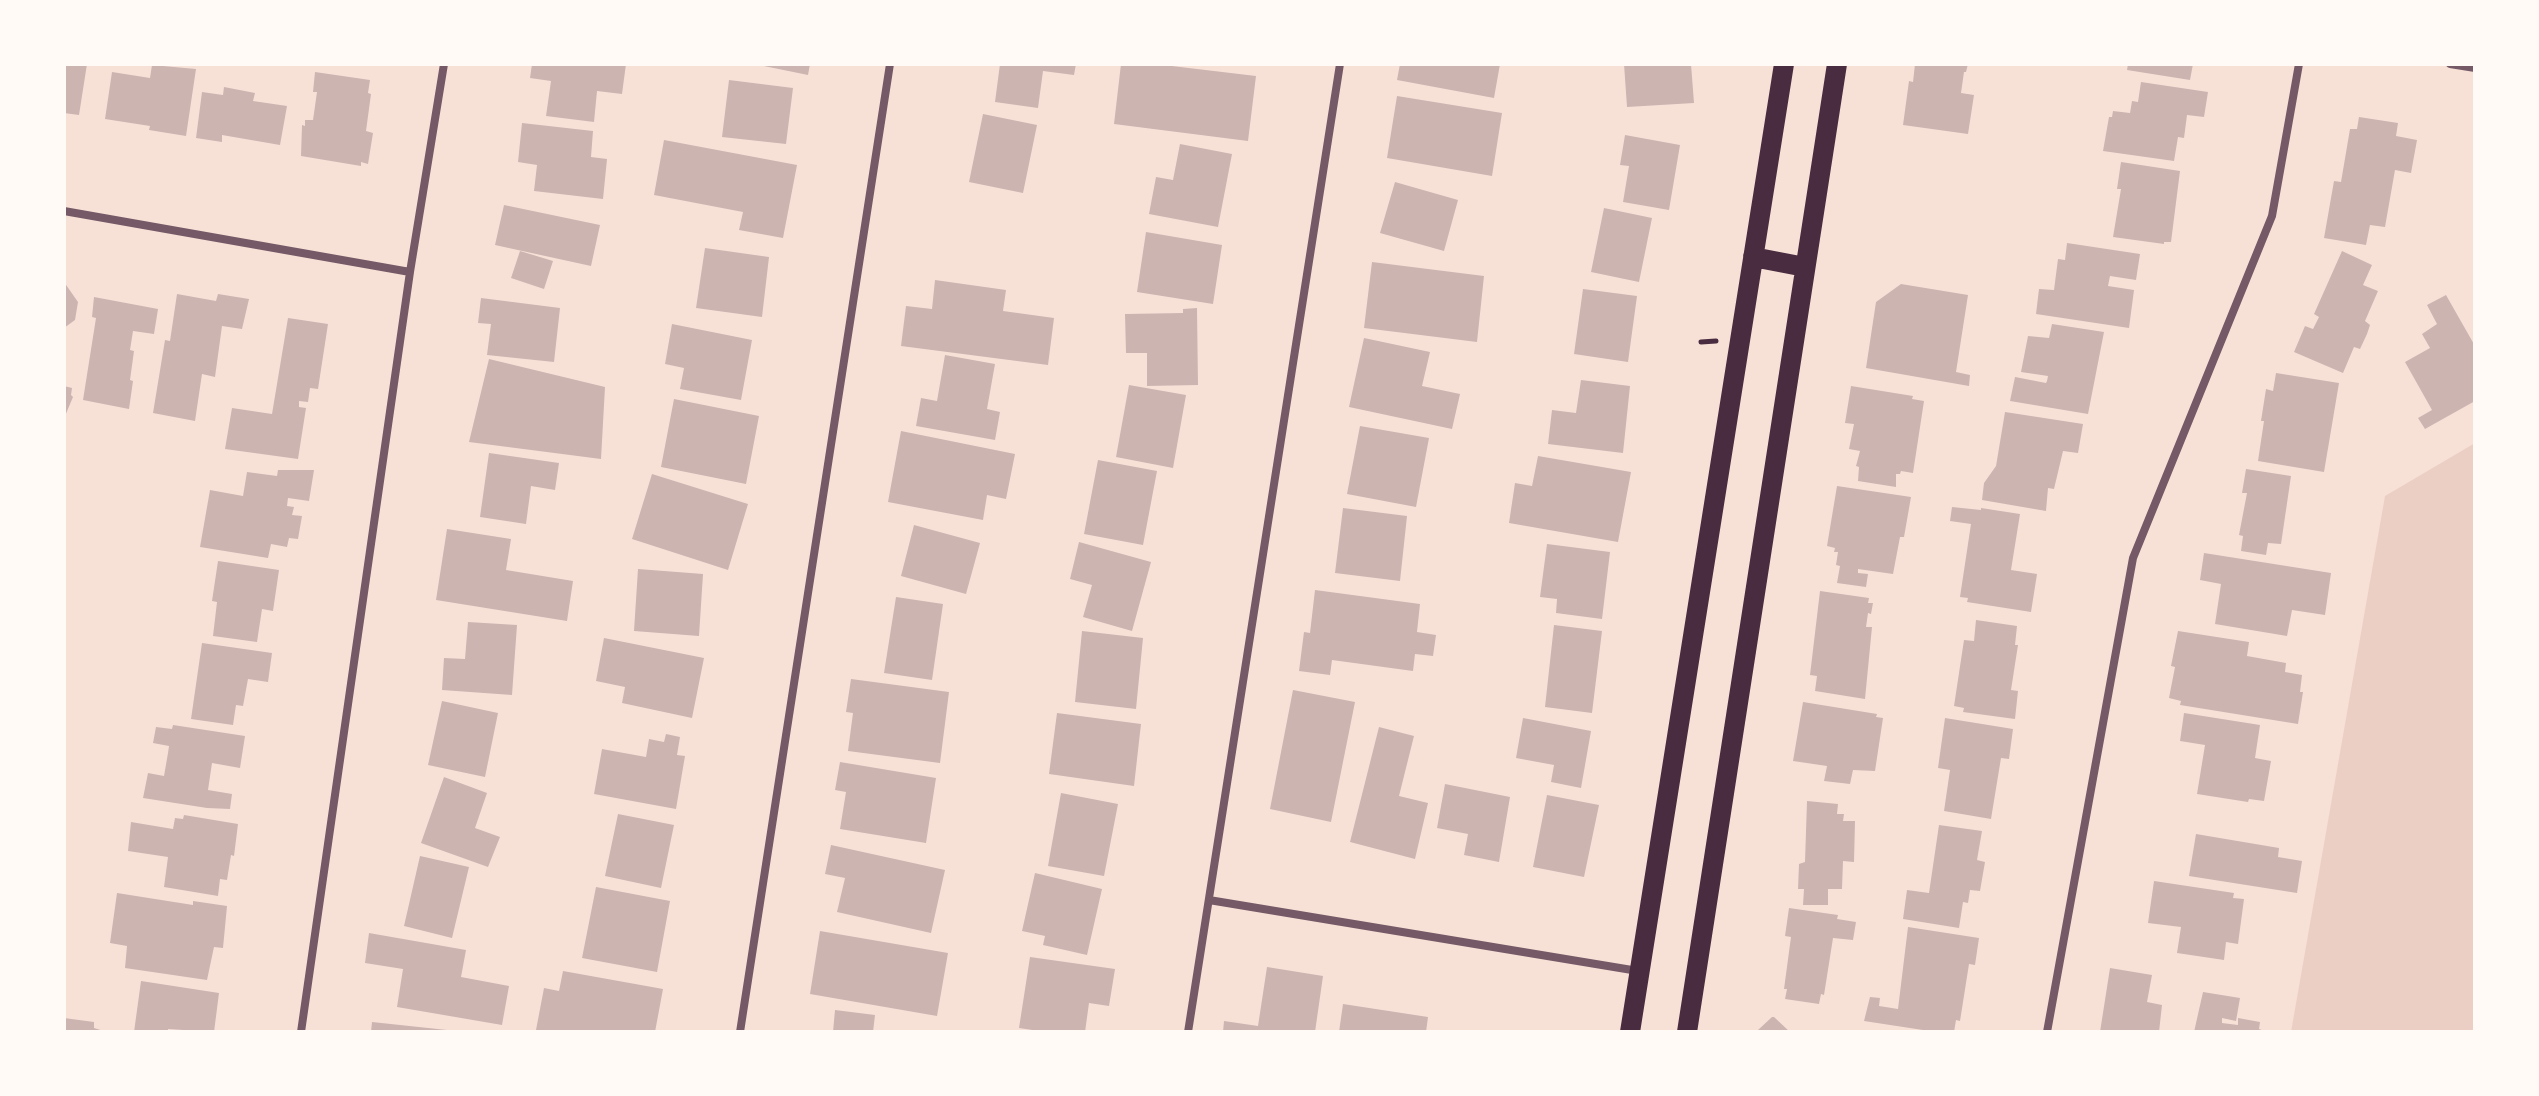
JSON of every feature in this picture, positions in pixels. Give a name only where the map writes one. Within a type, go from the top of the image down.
[{"type":"main road","points":[[1630,1032],[1784,64]]},
{"type":"main road","points":[[1687,1032],[1837,64]]},
{"type":"main road","points":[[1753,257],[1805,267]]},
{"type":"street","points":[[301,1032],[410,272],[444,64]]},
{"type":"street","points":[[740,1032],[890,64]]},
{"type":"street","points":[[1188,1032],[1340,64]]},
{"type":"street","points":[[2047,1032],[2133,558],[2272,216],[2299,64]]},
{"type":"street","points":[[2450,64],[2475,68]]},
{"type":"street","points":[[64,211],[410,272]]},
{"type":"street","points":[[1209,900],[1641,972]]},
{"type":"shaded area","points":[[2475,443],[2475,1032],[2291,1032],[2385,496]]},
{"type":"building","points":[[64,64],[87,64],[79,115],[64,113]]},
{"type":"building","points":[[532,64],[626,64],[622,94],[597,91],[594,122],[546,116],[551,81],[530,78]]},
{"type":"building","points":[[754,64],[810,64],[808,75]]},
{"type":"building","points":[[1000,64],[1076,64],[1074,75],[1043,71],[1038,108],[995,102]]},
{"type":"building","points":[[1121,64],[1155,64],[1256,76],[1248,141],[1114,124]]},
{"type":"building","points":[[1400,64],[1500,64],[1494,98],[1397,80]]},
{"type":"building","points":[[1624,64],[1691,64],[1694,103],[1627,107]]},
{"type":"building","points":[[1915,64],[1968,64],[1961,93],[1974,95],[1968,134],[1903,125],[1909,81],[1913,82]]},
{"type":"building","points":[[2128,64],[2193,64],[2190,80],[2127,70]]},
{"type":"building","points":[[152,65],[196,69],[186,136],[105,119],[112,72],[150,78]]},
{"type":"building","points":[[315,72],[370,80],[366,131],[373,133],[368,164],[361,162],[361,166],[301,156],[302,125],[305,126],[305,120],[313,120],[317,92],[313,92]]},
{"type":"building","points":[[729,80],[793,88],[786,144],[722,137]]},
{"type":"building","points":[[2141,82],[2208,92],[2204,117],[2187,115],[2184,138],[2178,137],[2174,161],[2103,151],[2109,117],[2112,117],[2113,111],[2130,113],[2132,101],[2138,102]]},
{"type":"building","points":[[224,87],[255,93],[253,101],[287,106],[280,145],[222,135],[222,142],[196,138],[202,92],[223,95]]},
{"type":"building","points":[[1397,96],[1502,113],[1492,176],[1387,158]]},
{"type":"building","points":[[983,114],[1037,125],[1023,193],[969,182]]},
{"type":"building","points":[[2359,117],[2398,123],[2396,136],[2417,140],[2411,173],[2395,170],[2385,227],[2370,225],[2366,245],[2324,238],[2334,181],[2341,182],[2350,129],[2357,129]]},
{"type":"building","points":[[522,123],[593,131],[591,157],[607,159],[603,199],[534,191],[537,165],[518,162]]},
{"type":"building","points":[[1625,135],[1680,145],[1669,210],[1623,202],[1629,166],[1620,165]]},
{"type":"building","points":[[664,140],[797,165],[783,238],[739,230],[743,212],[654,195]]},
{"type":"building","points":[[1180,144],[1232,154],[1218,227],[1149,214],[1156,177],[1173,180]]},
{"type":"building","points":[[2121,162],[2180,171],[2171,242],[2164,244],[2113,237],[2121,189],[2117,189]]},
{"type":"building","points":[[1395,182],[1458,200],[1444,251],[1380,233]]},
{"type":"building","points":[[504,205],[600,225],[591,266],[495,245]]},
{"type":"building","points":[[1604,208],[1652,218],[1639,282],[1591,272]]},
{"type":"building","points":[[1146,232],[1222,245],[1213,304],[1137,292]]},
{"type":"building","points":[[2067,243],[2140,254],[2136,280],[2110,276],[2108,286],[2134,290],[2129,328],[2036,314],[2039,289],[2054,290],[2058,259],[2065,260]]},
{"type":"building","points":[[705,248],[769,257],[762,317],[696,308]]},
{"type":"building","points":[[520,251],[553,261],[544,289],[511,278]]},
{"type":"building","points":[[2342,251],[2372,265],[2363,285],[2378,291],[2365,321],[2370,325],[2367,334],[2360,349],[2354,347],[2343,373],[2294,352],[2305,326],[2313,329],[2319,317],[2314,314]]},
{"type":"building","points":[[1372,262],[1484,276],[1477,342],[1364,328]]},
{"type":"building","points":[[935,280],[1006,290],[1003,311],[1054,318],[1048,365],[901,346],[906,306],[932,309]]},
{"type":"building","points":[[64,282],[78,302],[75,320],[64,328]]},
{"type":"building","points":[[1901,284],[1968,295],[1956,372],[1970,375],[1969,386],[1866,368],[1876,302]]},
{"type":"building","points":[[1583,289],[1637,296],[1628,362],[1574,354]]},
{"type":"building","points":[[177,294],[216,301],[218,294],[249,299],[242,329],[222,326],[215,377],[202,374],[195,421],[153,413],[165,340],[170,341]]},
{"type":"building","points":[[2446,295],[2475,346],[2475,401],[2425,429],[2418,418],[2432,410],[2405,362],[2430,348],[2422,334],[2437,324],[2427,305]]},
{"type":"building","points":[[94,297],[158,309],[154,334],[133,331],[130,380],[133,381],[129,409],[83,400],[96,318],[92,317]]},
{"type":"building","points":[[481,298],[560,308],[554,362],[487,355],[491,324],[478,323]]},
{"type":"building","points":[[1197,308],[1198,385],[1147,386],[1147,353],[1126,353],[1125,314],[1183,313],[1183,309]]},
{"type":"building","points":[[288,318],[328,324],[318,389],[310,388],[308,402],[299,401],[299,407],[306,408],[298,459],[225,449],[232,408],[272,414]]},
{"type":"building","points":[[672,324],[752,340],[741,400],[680,389],[684,368],[665,364]]},
{"type":"building","points":[[2052,324],[2104,332],[2088,414],[2010,401],[2015,377],[2046,383],[2048,376],[2021,372],[2028,336],[2049,338]]},
{"type":"building","points":[[1364,338],[1430,352],[1422,386],[1460,394],[1452,429],[1349,407]]},
{"type":"building","points":[[945,355],[995,364],[987,409],[1000,412],[995,440],[916,426],[921,398],[937,401]]},
{"type":"building","points":[[489,359],[605,387],[601,459],[469,442]]},
{"type":"building","points":[[2276,373],[2339,383],[2324,472],[2258,461],[2266,389],[2273,391]]},
{"type":"building","points":[[1581,380],[1630,386],[1623,453],[1548,444],[1552,410],[1576,413]]},
{"type":"building","points":[[1129,385],[1186,395],[1173,468],[1116,457]]},
{"type":"building","points":[[64,386],[72,388],[73,397],[65,416]]},
{"type":"building","points":[[1851,386],[1913,396],[1912,399],[1924,401],[1913,473],[1901,471],[1896,474],[1896,487],[1858,481],[1859,467],[1856,466],[1860,451],[1849,449],[1854,424],[1845,423]]},
{"type":"building","points":[[674,399],[759,416],[746,484],[661,467]]},
{"type":"building","points":[[2005,412],[2083,424],[2078,453],[2063,451],[2054,489],[2048,488],[2046,511],[1982,500],[1984,483],[1996,466]]},
{"type":"building","points":[[1360,426],[1429,438],[1416,507],[1347,494]]},
{"type":"building","points":[[901,431],[1015,454],[1006,499],[987,495],[983,520],[888,502]]},
{"type":"building","points":[[489,453],[559,463],[555,490],[531,486],[526,524],[480,517]]},
{"type":"building","points":[[1538,456],[1631,472],[1618,542],[1509,523],[1515,483],[1532,486]]},
{"type":"building","points":[[1098,460],[1157,471],[1143,545],[1084,534]]},
{"type":"building","points":[[2246,469],[2291,476],[2281,544],[2268,543],[2266,555],[2241,551],[2243,536],[2239,535],[2247,493],[2242,493]]},
{"type":"building","points":[[278,470],[314,470],[309,501],[288,498],[287,506],[294,507],[292,515],[302,516],[298,539],[289,538],[287,547],[271,544],[268,558],[200,547],[210,490],[243,496],[247,472],[277,476]]},
{"type":"building","points":[[652,474],[748,504],[728,570],[632,539]]},
{"type":"building","points":[[1837,486],[1911,497],[1893,574],[1858,569],[1858,573],[1868,574],[1866,587],[1837,583],[1840,566],[1836,565],[1838,552],[1827,546]]},
{"type":"building","points":[[1952,507],[2020,514],[2011,570],[2037,574],[2031,612],[1967,602],[1968,598],[1960,597],[1971,524],[1950,521]]},
{"type":"building","points":[[1343,508],[1407,516],[1400,581],[1335,573]]},
{"type":"building","points":[[914,525],[980,543],[966,594],[901,576]]},
{"type":"building","points":[[447,529],[511,539],[506,570],[573,581],[567,621],[436,600]]},
{"type":"building","points":[[1079,542],[1151,562],[1132,631],[1083,617],[1092,585],[1070,579]]},
{"type":"building","points":[[1547,544],[1610,552],[1602,619],[1556,613],[1557,599],[1540,597]]},
{"type":"building","points":[[2204,553],[2331,573],[2325,615],[2292,610],[2287,636],[2215,624],[2221,584],[2200,580]]},
{"type":"building","points":[[218,561],[279,570],[273,611],[262,609],[257,642],[213,636],[217,602],[212,601]]},
{"type":"building","points":[[638,569],[703,574],[699,636],[634,631]]},
{"type":"building","points":[[1315,590],[1420,604],[1417,632],[1436,635],[1433,656],[1415,654],[1413,671],[1332,660],[1330,675],[1299,671],[1304,632],[1310,633]]},
{"type":"building","points":[[1820,591],[1869,598],[1868,603],[1873,603],[1866,627],[1872,627],[1865,699],[1815,691],[1817,676],[1810,675]]},
{"type":"building","points":[[896,597],[943,604],[932,680],[884,673]]},
{"type":"building","points":[[1976,620],[2017,626],[2015,645],[2018,645],[2011,690],[2018,691],[2015,719],[1963,712],[1964,708],[1954,706],[1964,640],[1974,641]]},
{"type":"building","points":[[468,622],[517,625],[512,695],[442,690],[444,658],[465,659]]},
{"type":"building","points":[[1554,625],[1602,631],[1592,713],[1545,707]]},
{"type":"building","points":[[1082,631],[1143,638],[1136,709],[1075,702]]},
{"type":"building","points":[[2178,631],[2249,642],[2247,656],[2286,663],[2285,672],[2302,675],[2298,724],[2180,705],[2181,701],[2169,698]]},
{"type":"building","points":[[604,638],[704,658],[692,718],[622,703],[625,687],[596,681]]},
{"type":"building","points":[[202,643],[272,653],[268,682],[248,679],[243,706],[236,705],[233,725],[191,719]]},
{"type":"building","points":[[851,679],[949,692],[940,763],[848,751],[853,713],[846,712]]},
{"type":"building","points":[[1293,690],[1355,702],[1331,822],[1270,809]]},
{"type":"building","points":[[442,701],[498,713],[485,777],[428,765]]},
{"type":"building","points":[[1803,702],[1877,714],[1876,717],[1883,718],[1875,771],[1853,770],[1850,784],[1824,781],[1827,766],[1793,761]]},
{"type":"building","points":[[1057,713],[1141,724],[1134,786],[1049,774]]},
{"type":"building","points":[[2184,713],[2260,725],[2255,758],[2271,761],[2264,801],[2249,799],[2248,802],[2197,794],[2205,745],[2180,741]]},
{"type":"building","points":[[1523,718],[1591,731],[1581,788],[1551,782],[1554,765],[1516,758]]},
{"type":"building","points":[[1945,718],[2013,729],[2009,759],[2001,758],[1991,819],[1944,811],[1950,770],[1938,768]]},
{"type":"building","points":[[173,725],[245,736],[240,768],[212,763],[208,790],[232,794],[230,809],[143,798],[148,773],[164,776],[169,746],[153,743],[156,727],[172,729]]},
{"type":"building","points":[[1379,727],[1414,736],[1399,796],[1428,803],[1415,859],[1350,842]]},
{"type":"building","points":[[666,734],[680,737],[677,755],[685,756],[676,809],[594,794],[602,749],[646,757],[649,739],[664,742]]},
{"type":"building","points":[[840,762],[936,778],[926,843],[840,829],[846,792],[835,790]]},
{"type":"building","points":[[444,777],[487,793],[475,828],[500,837],[488,867],[421,843]]},
{"type":"building","points":[[1445,784],[1510,797],[1499,862],[1464,855],[1468,834],[1437,828]]},
{"type":"building","points":[[1061,793],[1118,804],[1104,876],[1048,866]]},
{"type":"building","points":[[1547,795],[1599,805],[1584,877],[1533,867]]},
{"type":"building","points":[[1807,801],[1838,804],[1837,814],[1844,814],[1843,821],[1855,821],[1854,862],[1843,861],[1842,889],[1828,889],[1828,905],[1803,905],[1804,889],[1798,889],[1799,864],[1805,862]]},
{"type":"building","points":[[618,814],[674,825],[661,888],[605,876]]},
{"type":"building","points":[[184,815],[238,824],[234,856],[231,855],[227,880],[220,879],[218,896],[164,887],[168,857],[128,851],[131,822],[173,829],[175,818],[183,819]]},
{"type":"building","points":[[1939,825],[1982,831],[1977,860],[1985,862],[1980,891],[1970,890],[1968,903],[1963,902],[1959,928],[1903,919],[1907,890],[1929,893]]},
{"type":"building","points":[[2196,834],[2279,848],[2278,857],[2302,861],[2297,893],[2189,876]]},
{"type":"building","points":[[831,845],[945,870],[931,933],[837,912],[845,878],[825,874]]},
{"type":"building","points":[[420,856],[469,867],[452,938],[404,926]]},
{"type":"building","points":[[1035,873],[1102,889],[1087,955],[1043,945],[1045,936],[1022,931]]},
{"type":"building","points":[[2154,881],[2234,893],[2233,898],[2244,899],[2238,944],[2226,942],[2224,960],[2177,953],[2181,927],[2148,923]]},
{"type":"building","points":[[596,887],[670,901],[657,972],[582,958]]},
{"type":"building","points":[[117,893],[193,905],[193,901],[227,906],[223,948],[214,947],[207,980],[125,968],[127,946],[110,943]]},
{"type":"building","points":[[1789,908],[1838,915],[1837,919],[1856,922],[1853,940],[1833,938],[1824,995],[1821,994],[1819,1004],[1785,999],[1791,937],[1785,936]]},
{"type":"building","points":[[1908,927],[1979,938],[1975,965],[1969,964],[1960,1021],[1956,1020],[1954,1032],[1864,1021],[1870,997],[1880,998],[1879,1006],[1898,1009]]},
{"type":"building","points":[[820,931],[948,953],[937,1016],[810,994]]},
{"type":"building","points":[[369,933],[466,950],[461,977],[509,986],[502,1025],[397,1007],[403,969],[365,963]]},
{"type":"building","points":[[1030,957],[1115,969],[1109,1006],[1089,1003],[1085,1032],[1019,1028]]},
{"type":"building","points":[[1267,967],[1323,976],[1315,1032],[1223,1032],[1224,1021],[1258,1026]]},
{"type":"building","points":[[2110,968],[2152,975],[2147,1002],[2162,1005],[2159,1032],[2100,1032]]},
{"type":"building","points":[[563,971],[663,989],[655,1032],[536,1030],[544,988],[559,991]]},
{"type":"building","points":[[141,981],[219,993],[214,1032],[168,1029],[168,1032],[134,1032]]},
{"type":"building","points":[[2203,992],[2240,998],[2236,1021],[2222,1018],[2222,1023],[2238,1025],[2238,1018],[2260,1022],[2259,1029],[2267,1032],[2194,1032]]},
{"type":"building","points":[[1343,1004],[1428,1017],[1426,1032],[1339,1032]]},
{"type":"building","points":[[835,1010],[875,1015],[873,1032],[833,1032]]},
{"type":"building","points":[[1774,1017],[1790,1032],[1758,1030]]},
{"type":"building","points":[[64,1018],[94,1022],[94,1028],[107,1032],[64,1032]]},
{"type":"building","points":[[372,1022],[447,1030],[447,1032],[371,1032]]}]
